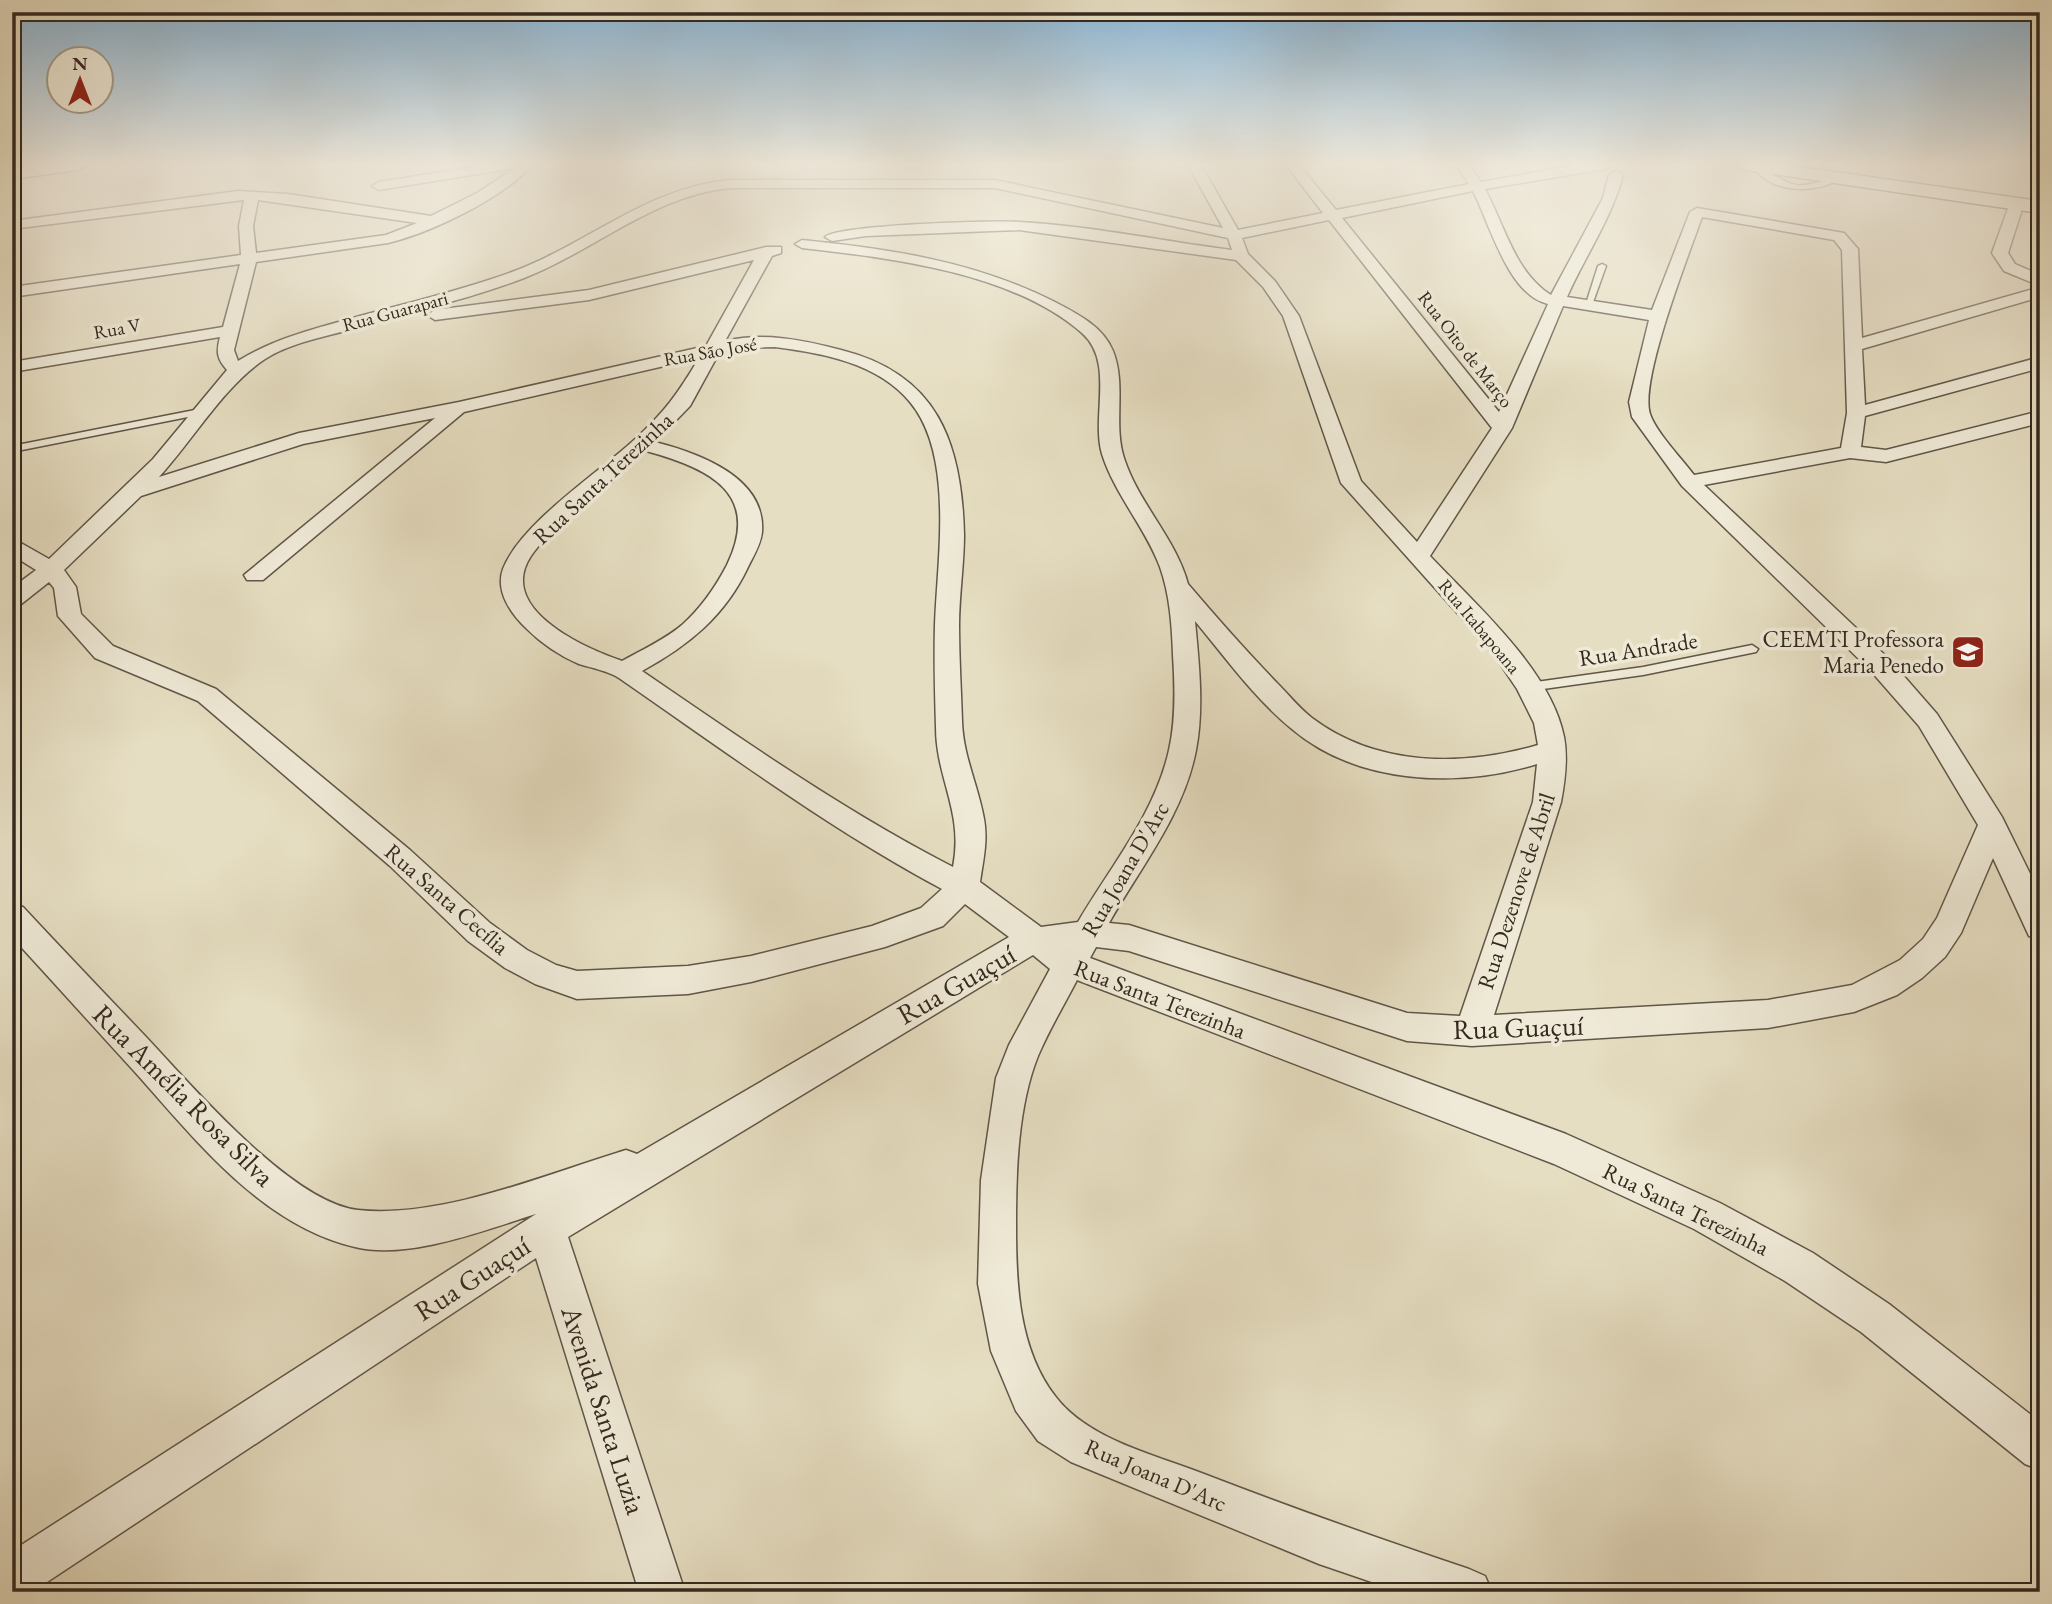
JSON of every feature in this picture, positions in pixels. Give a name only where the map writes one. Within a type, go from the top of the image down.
[{"type":"street","points":[[237,370],[225,357],[228,331],[249,259],[250,240]]},
{"type":"street","points":[[12,292],[382,240]]},
{"type":"street","name":"Rua Guarapari","points":[[12,600],[52,570],[131,493],[205,411],[237,370],[276,347],[362,319],[498,283],[592,240]]},
{"type":"street","points":[[362,319],[549,302],[610,291],[824,240]]},
{"type":"street","points":[[1122,240],[1241,256]]},
{"type":"street","name":"Rua Itabapoana","points":[[1236,240],[1241,256],[1269,284],[1291,316],[1351,483],[1501,648],[1530,687],[1547,723],[1551,750]]},
{"type":"street","name":"Rua Oito de Março","points":[[1350,240],[1502,428]]},
{"type":"street","points":[[1502,240],[1529,286],[1539,296],[1658,316]]},
{"type":"street","points":[[1419,555],[1502,428],[1584,240]]},
{"type":"street","points":[[1687,240],[1658,316],[1638,402],[1647,428],[1689,482],[1901,688],[1928,720],[1992,825],[2040,927]]},
{"type":"street","points":[[1842,240],[1850,249],[1856,413],[1850,452]]},
{"type":"street","points":[[2004,240],[2001,262],[2005,267],[2040,281]]},
{"type":"street","name":"Rua Joana D'Arc","points":[[802,244],[912,257],[962,268],[1032,296],[1090,331],[1106,351],[1110,387],[1111,450],[1178,587],[1186,728],[1180,760],[1168,793],[1150,829],[1087,933],[1020,1058],[1005,1128],[997,1279],[1001,1310],[1029,1393],[1046,1419],[1080,1445],[1320,1541],[1469,1592]]},
{"type":"street","name":"Rua Santa Terezinha","points":[[766,252],[683,402],[642,444],[537,536],[521,554],[513,572],[512,588],[518,603],[553,639],[585,657],[624,670],[750,758],[905,856],[964,887],[1070,965],[1566,1151],[1707,1216],[1799,1267],[1875,1318],[2040,1449]]},
{"type":"street","points":[[1853,346],[2040,292]]},
{"type":"street","name":"Rua V","points":[[12,368],[228,331]]},
{"type":"street","name":"Rua São José","points":[[131,493],[299,439],[459,408],[712,348],[760,341],[790,343],[849,357],[890,374],[917,398],[928,415],[944,455],[952,509],[947,625],[949,734],[970,819],[972,843],[964,887]]},
{"type":"street","points":[[1856,413],[2040,362]]},
{"type":"street","points":[[255,575],[459,408]]},
{"type":"street","points":[[1689,482],[1850,452],[1886,456],[2040,417]]},
{"type":"street","points":[[624,670],[689,631],[710,610],[726,591],[751,530],[748,512],[727,481],[691,458],[642,444]]},
{"type":"street","points":[[12,545],[52,570]]},
{"type":"street","name":"Rua Santa Cecília","points":[[52,570],[65,587],[70,616],[104,652],[207,695],[400,858],[479,932],[516,959],[546,975],[577,985],[688,980],[763,966],[874,938],[932,917],[964,887]]},
{"type":"street","points":[[1178,587],[1258,680],[1303,725],[1334,744],[1397,767],[1430,771],[1504,765],[1551,750]]},
{"type":"street","name":"Rua Dezenove de Abril","points":[[1472,1031],[1546,802],[1551,750]]},
{"type":"street","name":"Rua Guaçuí","points":[[12,1578],[546,1228],[666,1155],[735,1118],[1013,949],[1034,941],[1087,933],[1129,938],[1407,1027],[1472,1031],[1726,1018],[1811,1008],[1854,998],[1911,969],[1934,948],[1950,924],[1992,825]]},
{"type":"street","name":"Rua Amélia Rosa Silva","points":[[12,916],[250,1168],[289,1199],[323,1219],[357,1228],[413,1229],[465,1219],[666,1155]]},
{"type":"street","name":"Avenida Santa Luzia","points":[[546,1228],[662,1592]]},
{"type":"lane","points":[[1588,305],[1602,266]]},
{"type":"lane","points":[[12,449],[205,411]]},
{"type":"lane","name":"Rua Andrade","points":[[1530,687],[1643,671],[1752,649]]},
{"type":"place","name":"CEEMTI Professora Maria Penedo","points":[[1968,652]]}]
